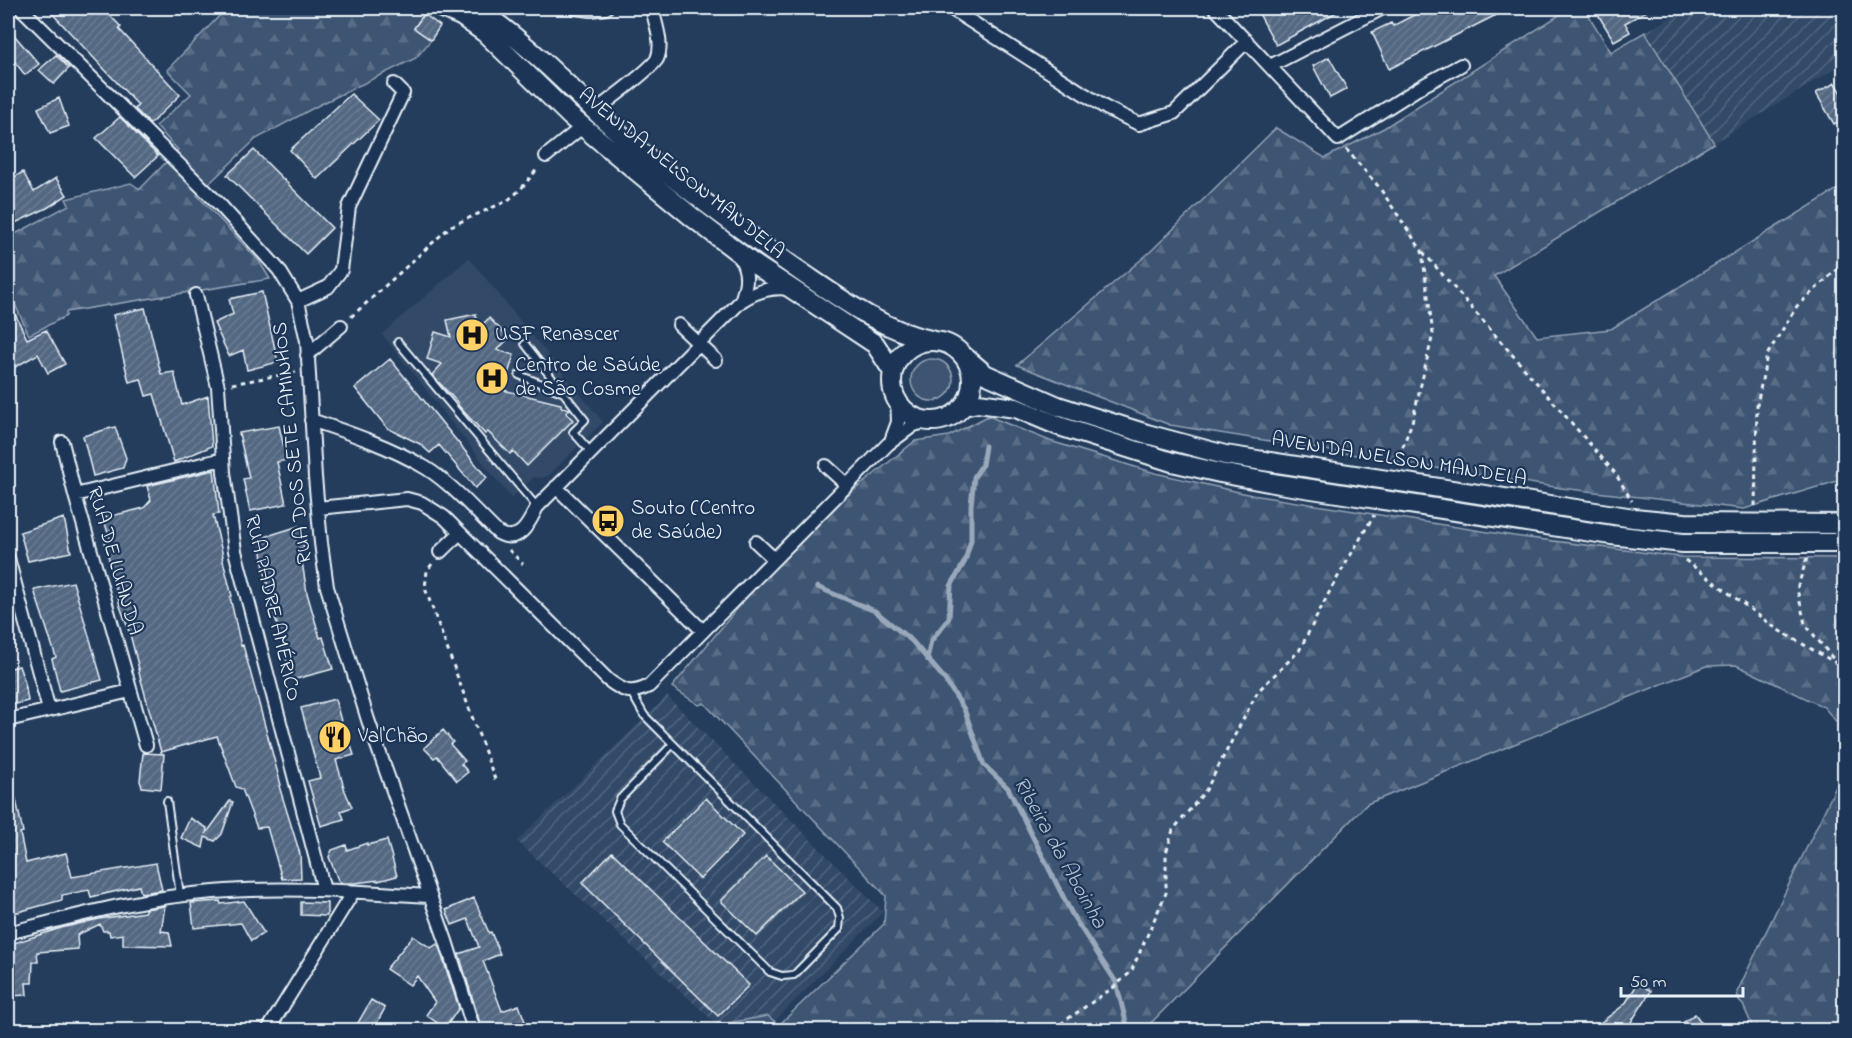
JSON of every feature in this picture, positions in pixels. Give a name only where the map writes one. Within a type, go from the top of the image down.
[{"type":"main road","name":"AVENIDA NELSON MANDELA","points":[[442,8],[461,16],[485,33],[582,127],[735,250],[875,344],[893,372]]},
{"type":"main road","name":"AVENIDA NELSON MANDELA","points":[[475,8],[492,18],[630,143],[724,218],[832,293],[897,331],[932,340]]},
{"type":"main road","points":[[932,340],[947,343],[965,357],[971,369],[973,382],[970,395],[953,415],[941,420],[928,420],[915,417],[904,409],[892,386],[893,372],[898,360],[907,350],[918,343],[932,340]]},
{"type":"main road","name":"AVENIDA NELSON MANDELA","points":[[965,357],[985,374],[1058,406],[1147,434],[1225,455],[1634,518],[1685,523],[1845,524]]},
{"type":"main road","name":"AVENIDA NELSON MANDELA","points":[[963,406],[978,403],[1016,408],[1059,426],[1172,462],[1279,484],[1611,535],[1683,543],[1845,543]]},
{"type":"street","name":"RUA DOS SETE CAMINHOS","points":[[21,8],[220,205],[279,270],[298,301],[307,341],[307,370],[318,508],[327,587],[368,720],[463,990],[474,1030]]},
{"type":"street","points":[[490,8],[512,25],[542,61]]},
{"type":"street","points":[[575,8],[591,10],[606,8]]},
{"type":"street","points":[[595,111],[657,59],[659,42],[652,8]]},
{"type":"street","points":[[950,8],[1106,108],[1139,124],[1174,113],[1246,41]]},
{"type":"street","points":[[1215,8],[1338,139],[1422,86],[1461,65]]},
{"type":"street","points":[[1270,66],[1383,8]]},
{"type":"street","points":[[298,301],[328,287],[341,270],[349,207],[403,93],[394,84]]},
{"type":"street","points":[[546,156],[582,127]]},
{"type":"street","points":[[735,250],[742,259],[746,271],[747,284],[741,300]]},
{"type":"street","points":[[311,420],[399,454],[427,469],[447,484],[498,533],[506,537],[516,536],[527,526],[537,507],[556,487],[741,300],[752,293],[768,288],[791,289]]},
{"type":"street","name":"RUA PADRE AMÉRICO","points":[[196,295],[218,387],[223,459],[235,551],[324,890]]},
{"type":"street","points":[[679,325],[716,360]]},
{"type":"street","points":[[307,355],[341,326]]},
{"type":"street","points":[[888,444],[896,432],[898,422],[897,398]]},
{"type":"street","points":[[318,508],[407,499],[422,503],[444,518],[460,533],[608,680],[620,689],[631,692],[649,686],[888,444],[914,424],[928,420]]},
{"type":"street","name":"RUA DE LUANDA","points":[[63,442],[75,495],[146,745]]},
{"type":"street","points":[[75,495],[223,459]]},
{"type":"street","points":[[826,466],[847,485]]},
{"type":"street","points":[[556,487],[703,631]]},
{"type":"street","points":[[440,552],[460,533]]},
{"type":"street","points":[[756,542],[774,559]]},
{"type":"street","points":[[8,558],[49,710]]},
{"type":"street","points":[[8,720],[130,691]]},
{"type":"street","points":[[8,933],[88,913],[180,895],[215,891],[324,890],[429,896]]},
{"type":"street","points":[[268,1030],[353,892]]},
{"type":"lane","points":[[398,342],[537,507]]},
{"type":"lane","points":[[525,344],[585,420],[573,432],[591,452]]},
{"type":"lane","points":[[519,375],[563,392]]},
{"type":"lane","points":[[631,692],[644,715],[673,744],[837,908],[840,918],[839,929],[794,975],[782,976],[770,972],[620,824],[615,811],[620,799],[673,744]]},
{"type":"lane","points":[[166,801],[180,895]]},
{"type":"path","points":[[1338,139],[1379,187],[1422,251],[1616,473],[1635,505]]},
{"type":"path","points":[[341,326],[451,226],[507,201],[532,178],[546,156]]},
{"type":"path","points":[[1394,470],[1412,422],[1433,334],[1422,251]]},
{"type":"path","points":[[1755,511],[1757,405],[1767,356],[1797,306],[1845,263]]},
{"type":"path","points":[[218,387],[307,370]]},
{"type":"path","points":[[1058,1030],[1056,1027],[1114,987],[1131,972],[1166,893],[1166,853],[1173,830],[1206,790],[1258,691],[1299,651],[1332,587],[1376,511]]},
{"type":"path","points":[[507,548],[522,564]]},
{"type":"path","points":[[440,552],[427,571],[425,588],[496,782]]},
{"type":"path","points":[[1809,554],[1797,589],[1805,624],[1845,672]]},
{"type":"path","points":[[1683,558],[1778,630],[1836,663]]},
{"type":"shaded area","points":[[1688,8],[1839,8],[1844,12],[1844,63],[1714,143],[1645,32]]},
{"type":"shaded area","name":"Centro de Saúde de São Cosme","points":[[469,258],[603,422],[548,476],[534,477],[511,498],[382,334]]},
{"type":"shaded area","points":[[667,696],[883,912],[766,1030],[723,1030],[517,841]]},
{"type":"green space","points":[[227,8],[388,8],[424,14],[414,28],[431,40],[416,58],[319,105],[256,139],[197,195],[259,261],[270,279],[66,312],[66,316],[29,335],[8,289],[8,238],[69,205],[66,199],[131,183],[140,189],[178,150],[156,126],[191,94],[167,70]]},
{"type":"green space","points":[[1570,8],[1584,8],[1611,52],[1645,32],[1714,143],[1494,276],[1537,337],[1611,329],[1844,185],[1844,479],[1744,509],[1561,488],[1170,425],[1017,365],[1150,252],[1276,128],[1325,158],[1384,128]]},
{"type":"green space","points":[[932,359],[947,365],[953,380],[947,395],[932,401],[917,395],[911,380],[917,365]]},
{"type":"green space","points":[[988,416],[1050,441],[1155,473],[1252,495],[1514,536],[1680,557],[1844,558],[1844,731],[1824,707],[1736,665],[1706,666],[1367,804],[1144,1030],[703,1030],[704,1027],[768,1016],[779,1025],[884,924],[886,896],[704,703],[699,705],[672,687],[782,555],[835,506],[915,441],[949,436]]},
{"type":"green space","points":[[1844,770],[1844,1030],[1754,1030],[1739,1001],[1737,992]]},
{"type":"building","points":[[47,8],[103,8],[121,27],[119,29],[180,95],[150,124],[135,109],[138,105]]},
{"type":"building","points":[[1256,8],[1344,8],[1276,45]]},
{"type":"building","points":[[1427,8],[1510,8],[1389,69],[1372,32],[1391,23],[1393,26]]},
{"type":"building","points":[[1594,8],[1652,8],[1625,23],[1630,32],[1614,41]]},
{"type":"building","points":[[424,14],[440,26],[431,40],[414,28]]},
{"type":"building","points":[[8,28],[39,64],[25,75],[8,53]]},
{"type":"building","points":[[56,55],[69,68],[54,84],[39,70]]},
{"type":"building","points":[[1329,57],[1347,89],[1330,98],[1313,66]]},
{"type":"building","points":[[1835,83],[1845,100],[1845,118],[1834,124],[1816,93]]},
{"type":"building","points":[[351,94],[379,120],[317,179],[290,150]]},
{"type":"building","points":[[59,98],[69,126],[50,133],[38,108]]},
{"type":"building","points":[[120,117],[158,156],[135,177],[96,138]]},
{"type":"building","points":[[254,150],[332,228],[306,254],[227,175]]},
{"type":"building","points":[[23,172],[34,192],[56,178],[67,195],[47,208],[13,224],[8,214],[8,181]]},
{"type":"building","points":[[262,292],[278,362],[247,370],[243,350],[229,356],[214,323],[233,314],[229,299]]},
{"type":"building","points":[[8,299],[27,339],[46,330],[65,364],[48,373],[38,354],[8,371]]},
{"type":"building","points":[[145,308],[161,374],[174,372],[182,405],[208,396],[212,446],[174,462],[154,394],[146,396],[141,379],[129,382],[113,315]]},
{"type":"building","points":[[476,314],[478,329],[489,318],[509,338],[497,350],[514,355],[503,390],[561,404],[561,407],[570,409],[566,413],[573,420],[527,466],[513,451],[510,454],[488,432],[485,434],[432,375],[442,364],[427,359],[435,332],[451,337],[447,320]]},
{"type":"building","points":[[390,359],[487,478],[475,488],[439,445],[430,453],[420,444],[387,428],[355,388]]},
{"type":"building","points":[[279,426],[287,460],[277,462],[286,504],[250,511],[243,479],[249,478],[239,433]]},
{"type":"building","points":[[115,427],[126,458],[123,468],[93,476],[83,436]]},
{"type":"building","points":[[214,470],[219,514],[213,515],[232,596],[230,597],[241,646],[243,645],[281,785],[279,786],[300,854],[301,878],[282,879],[267,827],[257,828],[242,789],[236,787],[217,736],[161,752],[130,634],[120,606],[105,543],[111,541],[103,518],[144,508],[151,500],[147,486]]},
{"type":"building","points":[[64,518],[71,552],[28,561],[20,532]]},
{"type":"building","points":[[299,526],[304,548],[300,549],[307,593],[320,638],[323,637],[333,669],[292,680],[272,606],[263,563],[261,538]]},
{"type":"building","points":[[73,582],[102,680],[60,691],[52,659],[56,657],[34,590]]},
{"type":"building","points":[[19,666],[28,701],[8,706],[8,669]]},
{"type":"building","points":[[335,699],[354,755],[336,760],[352,807],[341,811],[344,819],[321,826],[308,781],[320,778],[301,708]]},
{"type":"building","points":[[443,730],[453,742],[450,744],[465,761],[461,764],[468,772],[457,781],[437,756],[434,758],[424,748]]},
{"type":"building","points":[[143,753],[164,754],[161,789],[142,787],[140,781]]},
{"type":"building","points":[[13,786],[23,832],[20,833],[26,863],[66,853],[72,877],[156,863],[162,890],[141,893],[139,886],[91,897],[89,890],[62,895],[62,900],[14,913],[8,910],[8,787]]},
{"type":"building","points":[[706,798],[743,835],[700,879],[662,842]]},
{"type":"building","points":[[230,801],[233,802],[222,834],[215,841],[205,837],[203,848],[181,838],[190,818],[207,828],[206,834]]},
{"type":"building","points":[[387,840],[397,876],[378,881],[355,883],[342,883],[338,880],[329,857],[332,850],[346,845],[347,850],[367,843],[367,845]]},
{"type":"building","points":[[612,852],[749,985],[718,1016],[582,883]]},
{"type":"building","points":[[766,856],[802,891],[757,936],[721,901]]},
{"type":"building","points":[[474,898],[500,954],[483,961],[502,1011],[519,1005],[528,1030],[482,1030],[459,954],[479,947],[468,919],[452,925],[446,910]]},
{"type":"building","points":[[220,901],[221,904],[244,901],[264,933],[251,941],[241,923],[194,928],[191,903]]},
{"type":"building","points":[[301,902],[327,903],[327,916],[301,915]]},
{"type":"building","points":[[165,906],[161,931],[169,932],[172,946],[123,945],[123,934],[110,936],[109,931],[103,931],[100,924],[77,935],[78,949],[37,952],[38,962],[33,962],[32,983],[26,983],[27,995],[8,996],[8,945],[61,928]]},
{"type":"building","points":[[413,936],[431,948],[437,944],[439,947],[459,1008],[445,1028],[426,1015],[435,1002],[417,976],[410,985],[386,969]]},
{"type":"building","points":[[1638,983],[1651,991],[1626,1030],[1591,1030],[1625,1004]]},
{"type":"building","points":[[371,1000],[385,1008],[373,1030],[354,1030]]},
{"type":"building","points":[[1695,1014],[1707,1030],[1673,1030]]},
{"type":"waterway","points":[[927,659],[931,641],[949,618],[951,586],[965,561],[971,540],[974,477],[982,465],[985,446]]},
{"type":"waterway","name":"Ribeira da Aboinha","points":[[817,587],[875,611],[912,641],[943,677],[964,709],[984,765],[1008,788],[1073,916],[1116,982],[1128,1030]]},
{"type":"place","name":"USF Renascer","points":[[472,335]]},
{"type":"place","name":"Centro de Saúde de São Cosme","points":[[492,378]]},
{"type":"place","name":"Souto (Centro de Saúde)","points":[[608,521]]},
{"type":"place","name":"Val'Chão","points":[[335,737]]}]
